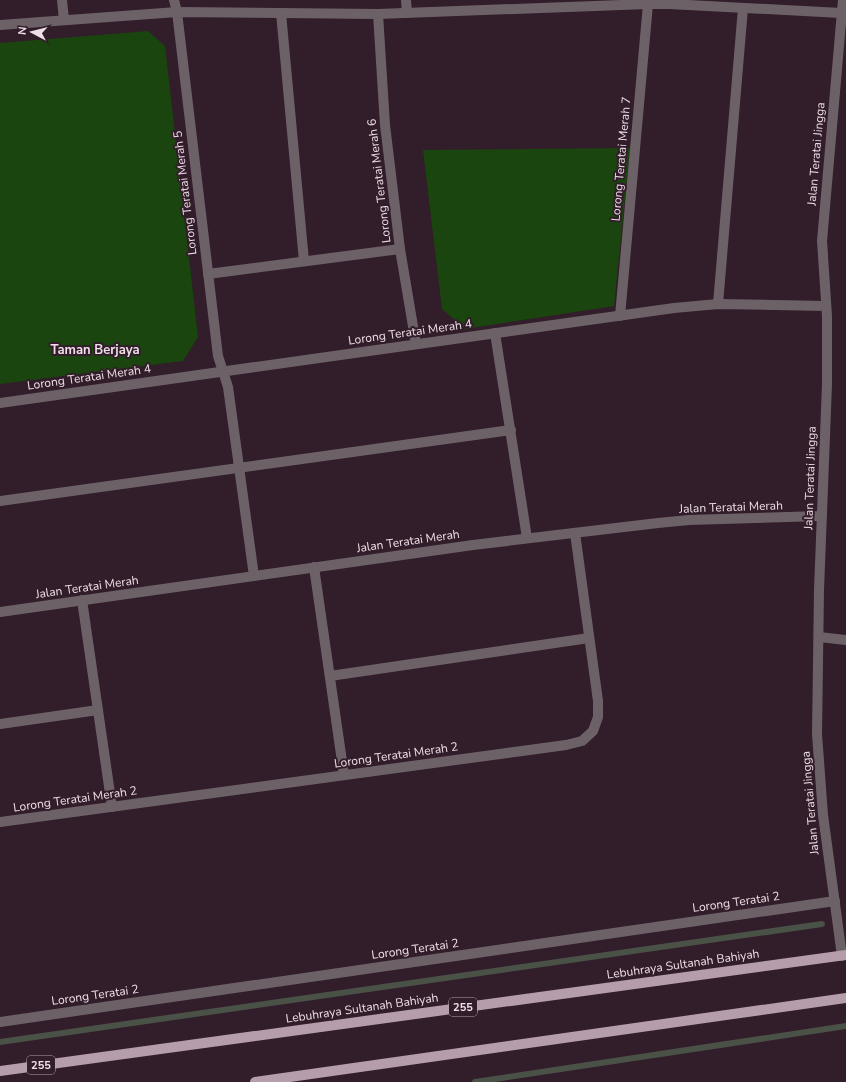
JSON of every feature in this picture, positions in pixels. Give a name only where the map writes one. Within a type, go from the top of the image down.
[{"type":"main road","name":"Lebuhraya Sultanah Bahiyah","points":[[0,1071],[844,956]]},
{"type":"main road","points":[[254,1082],[846,998]]},
{"type":"street","points":[[62,0],[64,20]]},
{"type":"street","name":"Lorong Teratai Merah 5","points":[[174,0],[177,12],[218,356],[228,387],[254,576]]},
{"type":"street","points":[[406,0],[407,13]]},
{"type":"street","name":"Jalan Teratai Jingga","points":[[843,0],[841,13],[841,76],[822,241],[826,306],[827,384],[822,516],[817,734],[823,815],[834,901],[844,956]]},
{"type":"street","points":[[0,25],[177,12],[378,14],[648,4],[841,13]]},
{"type":"street","name":"Lorong Teratai Merah 7","points":[[620,316],[648,4]]},
{"type":"street","points":[[718,304],[744,8]]},
{"type":"street","points":[[281,13],[304,262]]},
{"type":"street","name":"Lorong Teratai Merah 6","points":[[378,14],[385,125],[400,249],[416,344]]},
{"type":"street","points":[[208,274],[400,249]]},
{"type":"street","name":"Lorong Teratai Merah 4","points":[[0,403],[674,308],[718,304],[826,306]]},
{"type":"street","points":[[495,333],[528,538]]},
{"type":"street","points":[[0,501],[511,430]]},
{"type":"street","name":"Jalan Teratai Merah","points":[[0,612],[473,544],[689,520],[822,516]]},
{"type":"street","name":"Lorong Teratai Merah 2","points":[[0,822],[566,745],[582,741],[593,731],[598,717],[598,701],[574,533]]},
{"type":"street","points":[[314,567],[344,775]]},
{"type":"street","points":[[82,600],[112,807]]},
{"type":"street","points":[[819,637],[846,640]]},
{"type":"street","points":[[330,676],[589,638]]},
{"type":"street","points":[[0,724],[98,710]]},
{"type":"street","name":"Lorong Teratai 2","points":[[0,1022],[834,901]]},
{"type":"green space","points":[[148,31],[165,46],[198,337],[183,361],[0,384],[0,43]]},
{"type":"green space","points":[[630,148],[614,306],[465,329],[442,309],[423,150]]},
{"type":"waterway","points":[[0,1042],[822,924]]},
{"type":"waterway","points":[[475,1082],[846,1026]]},
{"type":"district","name":"Taman Berjaya","points":[[95,350]]}]
